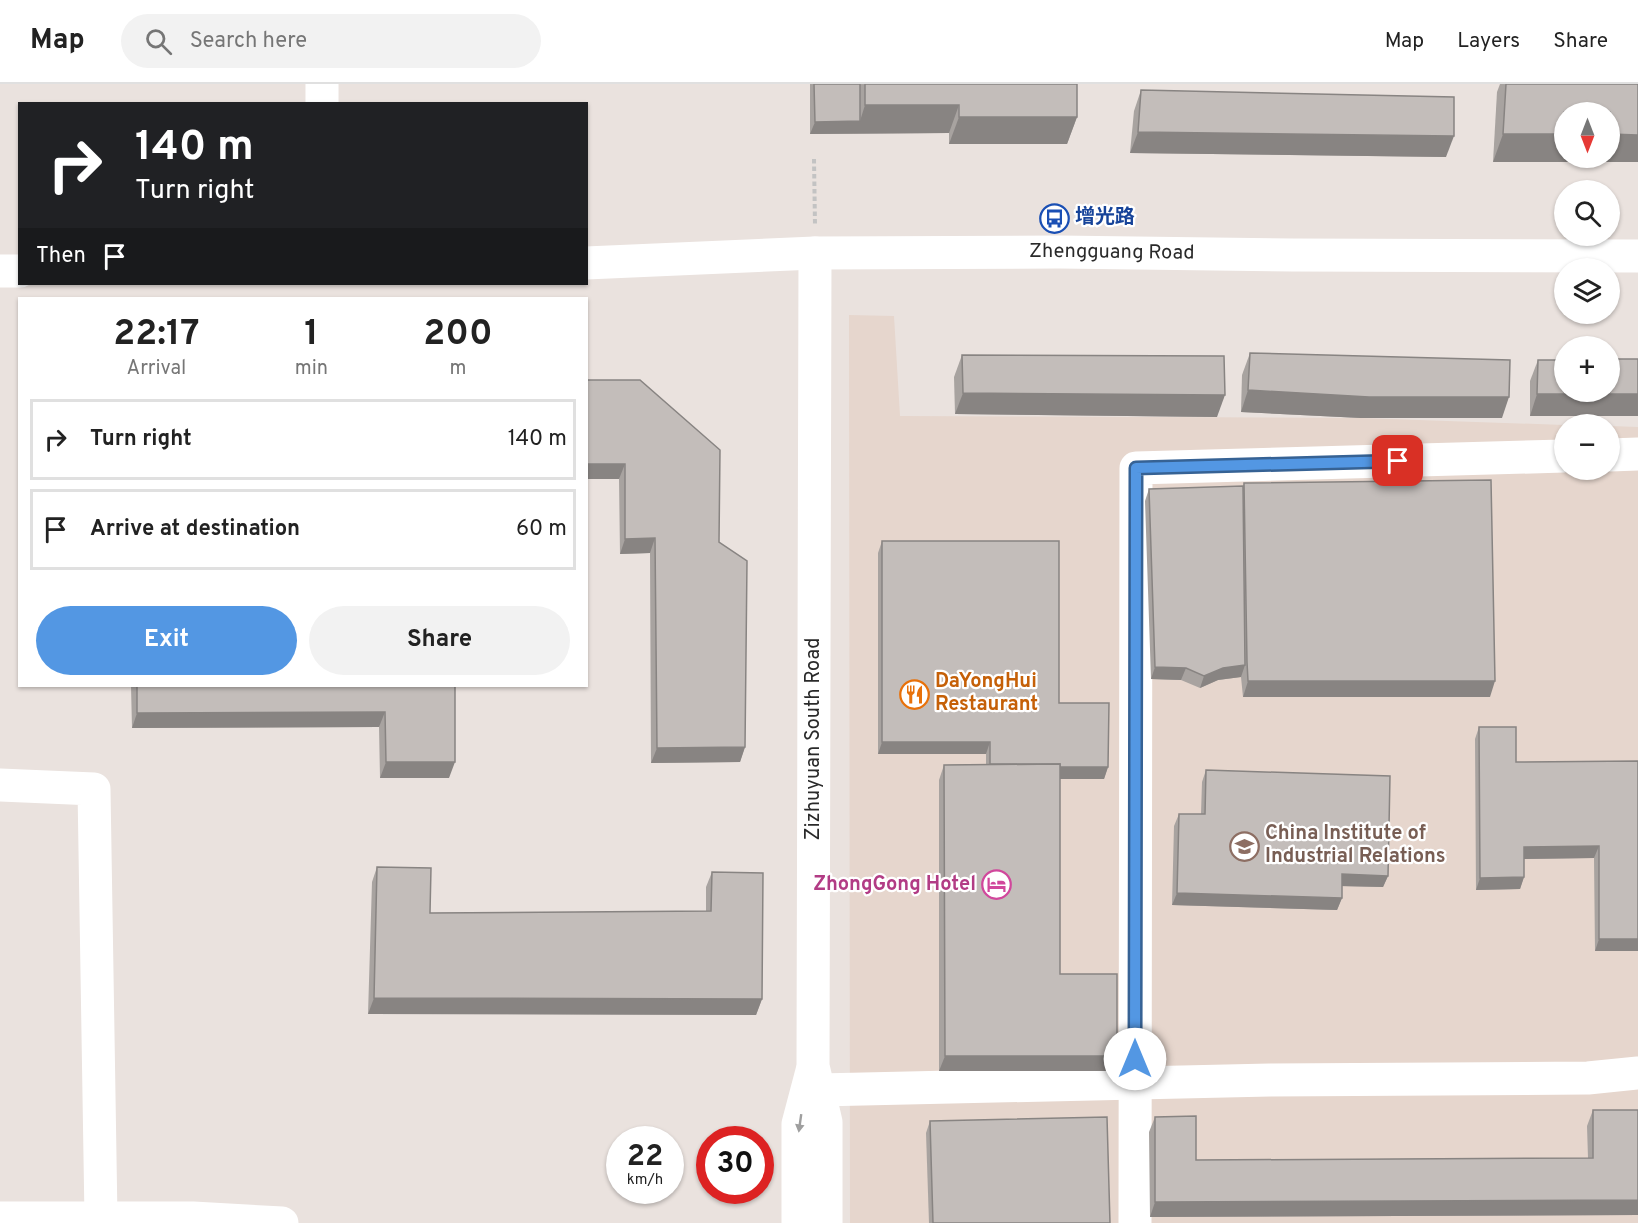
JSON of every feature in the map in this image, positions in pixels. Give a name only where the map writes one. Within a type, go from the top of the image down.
[{"type":"street","points":[[322,84],[322,102]]},
{"type":"street","name":"Zhengguang Road","points":[[588,263],[815,253],[1059,252],[1638,256]]},
{"type":"street","name":"Zizhuyuan South Road","points":[[815,253],[816,1078],[826,1122],[826,1223]]},
{"type":"street","points":[[0,271],[18,271]]},
{"type":"street","points":[[1620,455],[1638,454]]},
{"type":"street","points":[[1135,1223],[1136,468],[1554,456]]},
{"type":"street","points":[[0,785],[94,789],[102,1218]]},
{"type":"street","points":[[798,1223],[798,1124],[816,1078],[1135,1083],[1588,1078],[1638,1074]]},
{"type":"street","points":[[0,1218],[193,1218],[282,1223]]},
{"type":"path","points":[[814,159],[815,253]]},
{"type":"shaded area","name":"China Institute of Industrial Relations","points":[[849,315],[894,316],[900,416],[1361,418],[1554,425],[1554,480],[1620,480],[1620,426],[1638,427],[1638,1223],[850,1223]]},
{"type":"building","points":[[814,84],[860,84],[860,121],[815,122]]},
{"type":"building","points":[[865,84],[1077,84],[1077,117],[959,117],[959,105],[865,105]]},
{"type":"building","points":[[1506,84],[1638,84],[1638,135],[1620,134],[1620,102],[1554,102],[1554,134],[1503,134]]},
{"type":"building","points":[[1141,90],[1454,97],[1454,136],[1138,132]]},
{"type":"building","points":[[1250,353],[1510,360],[1509,397],[1369,397],[1248,390]]},
{"type":"building","points":[[962,355],[1224,356],[1225,395],[963,393]]},
{"type":"building","points":[[1620,359],[1638,359],[1638,394],[1620,394]]},
{"type":"building","points":[[1538,360],[1554,360],[1554,394],[1537,394]]},
{"type":"building","points":[[588,380],[640,380],[720,450],[719,542],[747,561],[745,747],[657,748],[655,538],[625,539],[625,464],[588,464]]},
{"type":"building","points":[[1491,480],[1495,681],[1248,681],[1244,483]]},
{"type":"building","points":[[1243,486],[1245,665],[1223,668],[1204,676],[1186,668],[1155,667],[1149,489]]},
{"type":"building","points":[[882,541],[1059,541],[1059,703],[1109,703],[1108,767],[990,764],[990,742],[882,742]]},
{"type":"building","points":[[137,687],[455,687],[455,762],[386,762],[385,712],[137,713]]},
{"type":"building","points":[[1479,727],[1516,727],[1516,762],[1638,761],[1638,939],[1599,939],[1599,846],[1524,847],[1524,877],[1480,878]]},
{"type":"building","name":"ZhongGong Hotel","points":[[1060,764],[1060,974],[1117,974],[1117,1056],[945,1056],[944,765]]},
{"type":"building","points":[[1206,770],[1390,776],[1388,876],[1342,874],[1342,898],[1177,893],[1179,814],[1205,814]]},
{"type":"building","points":[[377,867],[431,868],[430,913],[711,911],[712,872],[763,873],[762,999],[374,998]]},
{"type":"building","points":[[1593,1110],[1638,1110],[1638,1200],[1155,1202],[1155,1117],[1196,1116],[1196,1160],[1593,1158]]},
{"type":"building","points":[[1107,1117],[1110,1223],[933,1223],[930,1121]]},
{"type":"place","name":"增光路","points":[[1054,218]]},
{"type":"place","name":"DaYongHui Restaurant","points":[[914,694]]},
{"type":"place","name":"China Institute of Industrial Relations","points":[[1244,846]]},
{"type":"place","name":"ZhongGong Hotel","points":[[997,885]]},
{"type":"route","points":[[1135,1059],[1136,468],[1398,461]]}]
